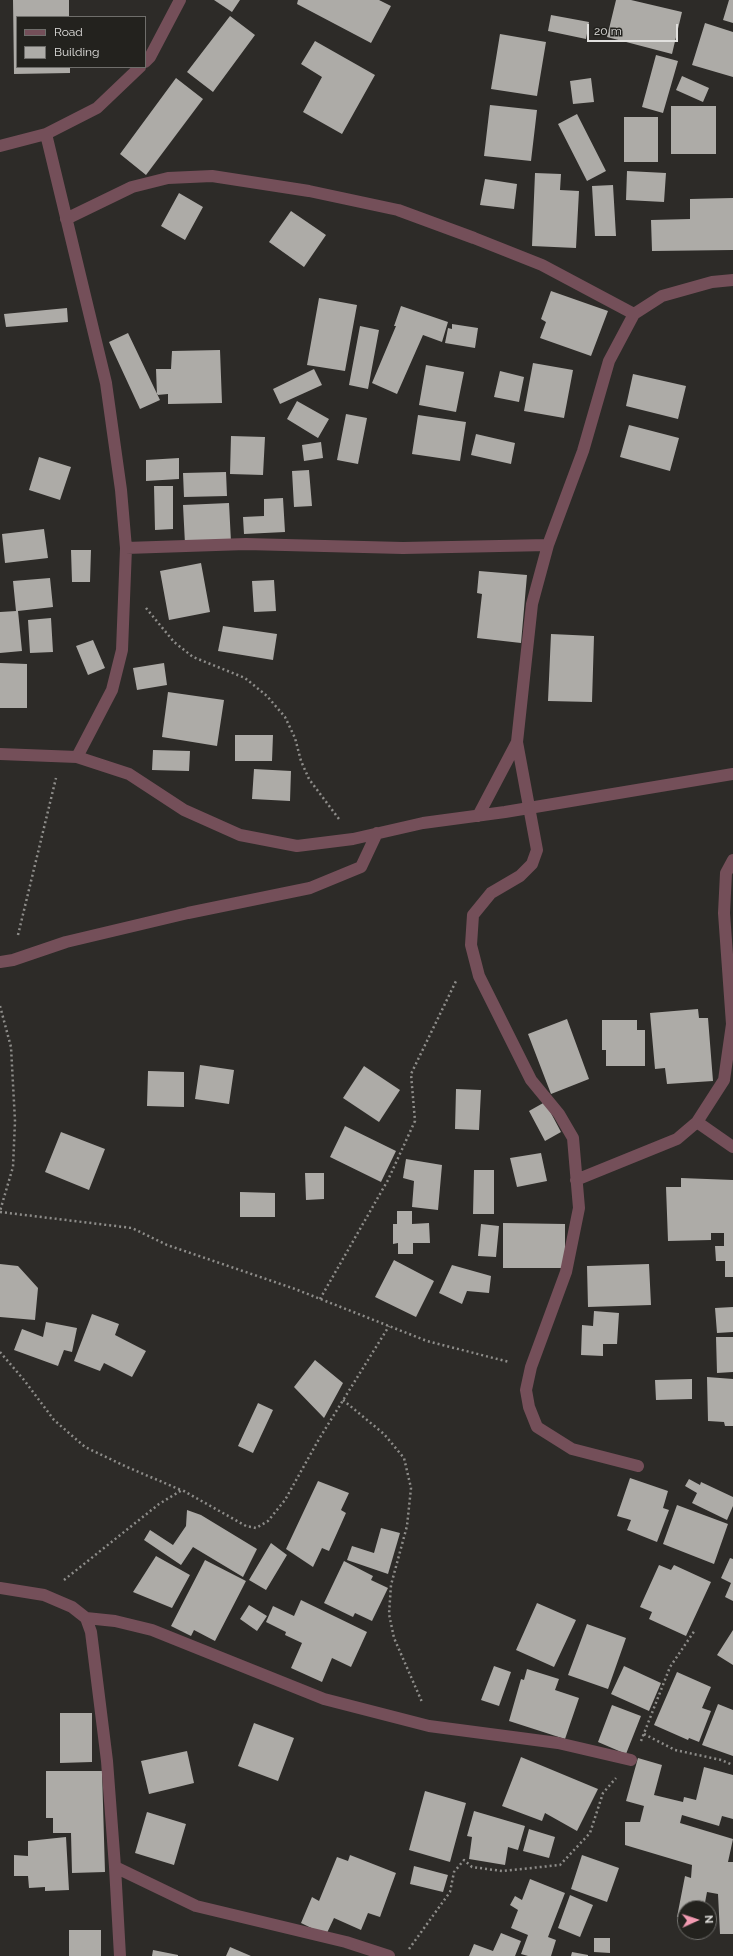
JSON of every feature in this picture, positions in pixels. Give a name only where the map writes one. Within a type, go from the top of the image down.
[{"type":"street","points":[[146,61],[150,57],[180,0]]},
{"type":"street","points":[[0,146],[46,134],[96,108],[139,68]]},
{"type":"street","points":[[46,134],[106,383],[121,490],[126,548],[122,650],[112,690],[77,757]]},
{"type":"street","points":[[66,219],[132,187],[168,178],[212,176],[309,191],[398,210],[474,238],[542,265],[634,314]]},
{"type":"street","points":[[638,1466],[572,1449],[537,1427],[529,1407],[526,1390],[531,1368],[566,1272],[579,1208],[573,1138],[559,1114],[531,1080],[479,976],[471,945],[473,915],[491,893],[520,876],[532,864],[537,850],[517,742],[532,604],[548,545],[583,451],[609,361],[634,314],[662,296],[712,282],[733,280]]},
{"type":"street","points":[[126,548],[246,544],[403,548],[548,545]]},
{"type":"street","points":[[478,816],[517,742]]},
{"type":"street","points":[[0,754],[77,757],[129,774],[184,810],[240,835],[297,846],[353,839],[423,823],[529,808],[733,774]]},
{"type":"street","points":[[0,962],[13,960],[66,942],[188,913],[310,888],[361,867],[377,834]]},
{"type":"street","points":[[576,1180],[676,1139],[697,1122],[724,1080],[732,1024],[731,966],[724,913],[726,873],[733,860]]},
{"type":"street","points":[[697,1122],[733,1147]]},
{"type":"street","points":[[0,1588],[44,1595],[72,1607],[86,1618],[91,1632],[107,1761],[120,1956]]},
{"type":"street","points":[[86,1618],[115,1621],[152,1630],[324,1699],[430,1726],[558,1743],[631,1760]]},
{"type":"street","points":[[115,1867],[196,1906],[346,1942],[389,1956]]},
{"type":"path","points":[[125,577],[148,611],[174,642],[193,657],[245,678],[267,696],[285,717],[295,738],[301,761],[309,779],[353,839]]},
{"type":"path","points":[[13,960],[62,757]]},
{"type":"path","points":[[320,1299],[388,1180],[415,1121],[411,1074],[447,1001],[471,945]]},
{"type":"path","points":[[0,1006],[11,1047],[15,1122],[13,1167],[0,1212],[132,1228],[167,1244],[320,1299],[427,1341],[531,1368]]},
{"type":"path","points":[[0,1352],[24,1380],[54,1420],[85,1447],[127,1467],[182,1490],[246,1526],[256,1528],[268,1521],[284,1500],[389,1326]]},
{"type":"path","points":[[343,1400],[384,1434],[404,1458],[412,1488],[407,1526],[391,1585],[390,1614],[394,1638],[422,1699],[430,1726]]},
{"type":"path","points":[[44,1595],[130,1529],[159,1504],[182,1490]]},
{"type":"path","points":[[409,1950],[450,1892],[454,1872],[464,1860],[472,1866],[502,1871],[560,1865],[590,1833],[603,1793],[631,1760],[644,1734],[670,1667],[695,1630]]},
{"type":"path","points":[[644,1734],[675,1750],[721,1760],[733,1766]]},
{"type":"building","points":[[13,0],[69,0],[69,16],[16,16],[16,68],[70,68],[70,73],[14,74]]},
{"type":"building","points":[[214,0],[240,0],[232,12]]},
{"type":"building","points":[[298,0],[379,0],[391,6],[371,43],[297,4]]},
{"type":"building","points":[[616,0],[631,0],[682,12],[672,54],[607,37]]},
{"type":"building","points":[[729,0],[733,0],[733,23],[723,20]]},
{"type":"building","points":[[551,15],[589,22],[586,39],[548,31]]},
{"type":"building","points":[[230,16],[255,35],[213,92],[187,72]]},
{"type":"building","points":[[705,23],[733,32],[733,77],[692,65]]},
{"type":"building","points":[[500,34],[546,42],[537,96],[491,89]]},
{"type":"building","points":[[315,41],[375,75],[342,134],[303,112],[322,77],[301,64]]},
{"type":"building","points":[[656,55],[678,61],[663,113],[642,107]]},
{"type":"building","points":[[682,76],[709,88],[703,102],[676,90]]},
{"type":"building","points":[[176,78],[203,99],[146,175],[120,154]]},
{"type":"building","points":[[591,78],[594,102],[573,104],[570,81]]},
{"type":"building","points":[[490,105],[537,110],[531,161],[484,156]]},
{"type":"building","points":[[671,106],[716,106],[716,154],[671,154]]},
{"type":"building","points":[[577,114],[606,171],[587,181],[558,124]]},
{"type":"building","points":[[624,117],[658,117],[658,162],[624,162]]},
{"type":"building","points":[[627,171],[666,173],[664,202],[626,200]]},
{"type":"building","points":[[535,173],[561,174],[560,190],[579,191],[576,248],[532,246]]},
{"type":"building","points":[[485,179],[517,184],[514,209],[480,205]]},
{"type":"building","points":[[613,185],[616,236],[595,236],[592,186]]},
{"type":"building","points":[[179,193],[203,207],[185,240],[161,226]]},
{"type":"building","points":[[733,198],[733,250],[652,251],[651,220],[690,219],[690,199]]},
{"type":"building","points":[[291,211],[326,235],[304,267],[269,242]]},
{"type":"building","points":[[551,291],[608,311],[591,356],[540,338],[546,322],[541,319]]},
{"type":"building","points":[[319,298],[357,305],[345,371],[307,365]]},
{"type":"building","points":[[401,306],[448,322],[442,342],[423,335],[397,394],[372,383],[396,326],[394,326]]},
{"type":"building","points":[[67,308],[68,322],[6,327],[4,314]]},
{"type":"building","points":[[452,324],[478,328],[475,348],[445,343],[448,328],[452,329]]},
{"type":"building","points":[[360,326],[379,330],[368,389],[349,385]]},
{"type":"building","points":[[128,333],[160,400],[140,409],[109,342]]},
{"type":"building","points":[[220,350],[222,403],[168,404],[168,394],[157,395],[156,369],[171,369],[172,351]]},
{"type":"building","points":[[533,363],[573,370],[564,418],[524,411]]},
{"type":"building","points":[[426,365],[464,372],[456,412],[419,405]]},
{"type":"building","points":[[314,369],[322,385],[280,404],[273,389]]},
{"type":"building","points":[[500,371],[524,377],[519,402],[494,397]]},
{"type":"building","points":[[633,374],[686,386],[678,419],[626,406]]},
{"type":"building","points":[[297,401],[329,419],[318,438],[287,419]]},
{"type":"building","points":[[346,414],[367,418],[358,464],[337,460]]},
{"type":"building","points":[[418,415],[466,422],[460,461],[412,454]]},
{"type":"building","points":[[629,425],[679,438],[670,471],[620,457]]},
{"type":"building","points":[[476,434],[515,443],[511,464],[471,455]]},
{"type":"building","points":[[231,436],[265,437],[263,475],[230,474]]},
{"type":"building","points":[[321,442],[323,458],[304,461],[302,445]]},
{"type":"building","points":[[39,457],[71,467],[60,500],[29,490]]},
{"type":"building","points":[[179,458],[179,479],[146,481],[146,460]]},
{"type":"building","points":[[309,470],[312,506],[294,507],[292,471]]},
{"type":"building","points":[[226,472],[227,496],[184,497],[183,473]]},
{"type":"building","points":[[154,486],[173,486],[173,529],[155,530]]},
{"type":"building","points":[[283,498],[285,532],[244,534],[243,517],[264,516],[264,499]]},
{"type":"building","points":[[229,503],[231,542],[185,544],[183,505]]},
{"type":"building","points":[[44,529],[48,558],[5,563],[2,534]]},
{"type":"building","points":[[71,550],[91,550],[90,582],[72,582]]},
{"type":"building","points":[[201,563],[210,612],[169,620],[160,571]]},
{"type":"building","points":[[479,571],[527,575],[521,643],[477,638],[482,594],[477,593]]},
{"type":"building","points":[[50,578],[53,607],[18,611],[22,651],[0,653],[0,612],[16,611],[13,581]]},
{"type":"building","points":[[274,580],[276,611],[254,612],[252,581]]},
{"type":"building","points":[[51,618],[53,652],[30,653],[28,620]]},
{"type":"building","points":[[223,626],[277,634],[273,660],[218,651]]},
{"type":"building","points":[[551,634],[594,636],[592,702],[548,701]]},
{"type":"building","points":[[93,640],[105,668],[88,675],[76,646]]},
{"type":"building","points":[[0,663],[27,664],[27,708],[0,708]]},
{"type":"building","points":[[164,663],[167,685],[137,690],[133,668]]},
{"type":"building","points":[[168,692],[224,700],[217,746],[162,737]]},
{"type":"building","points":[[235,735],[273,735],[272,761],[235,761]]},
{"type":"building","points":[[153,750],[190,751],[189,771],[152,770]]},
{"type":"building","points":[[254,769],[291,771],[290,801],[252,799]]},
{"type":"building","points":[[698,1009],[699,1018],[708,1018],[713,1081],[667,1084],[665,1068],[655,1069],[650,1013]]},
{"type":"building","points":[[567,1019],[589,1079],[551,1094],[528,1034]]},
{"type":"building","points":[[602,1020],[637,1020],[637,1030],[645,1030],[645,1066],[606,1066],[606,1050],[602,1050]]},
{"type":"building","points":[[200,1065],[234,1070],[229,1104],[195,1099]]},
{"type":"building","points":[[364,1066],[400,1090],[379,1122],[343,1098]]},
{"type":"building","points":[[148,1071],[184,1072],[184,1107],[147,1106]]},
{"type":"building","points":[[456,1089],[481,1090],[479,1130],[455,1129]]},
{"type":"building","points":[[545,1102],[561,1132],[545,1141],[529,1111]]},
{"type":"building","points":[[345,1126],[396,1151],[381,1182],[330,1157]]},
{"type":"building","points":[[61,1132],[105,1149],[89,1190],[45,1172]]},
{"type":"building","points":[[541,1153],[547,1181],[517,1187],[510,1158]]},
{"type":"building","points":[[406,1159],[442,1165],[438,1210],[412,1207],[414,1181],[403,1178]]},
{"type":"building","points":[[474,1170],[494,1170],[494,1214],[473,1214]]},
{"type":"building","points":[[305,1173],[324,1173],[324,1199],[306,1200]]},
{"type":"building","points":[[681,1178],[733,1180],[733,1277],[725,1277],[725,1261],[716,1261],[715,1246],[724,1246],[724,1233],[711,1233],[711,1240],[668,1241],[666,1187],[681,1187]]},
{"type":"building","points":[[240,1192],[275,1193],[275,1217],[240,1217]]},
{"type":"building","points":[[397,1211],[412,1211],[412,1224],[429,1223],[430,1243],[413,1243],[413,1254],[398,1254],[398,1243],[393,1244],[393,1224],[397,1224]]},
{"type":"building","points":[[503,1223],[565,1224],[565,1268],[503,1268]]},
{"type":"building","points":[[481,1224],[499,1226],[496,1257],[478,1256]]},
{"type":"building","points":[[394,1260],[434,1281],[416,1317],[375,1297]]},
{"type":"building","points":[[0,1264],[18,1266],[38,1288],[35,1320],[0,1317]]},
{"type":"building","points":[[649,1264],[651,1305],[588,1307],[587,1266]]},
{"type":"building","points":[[452,1265],[491,1276],[489,1293],[467,1291],[462,1304],[439,1293]]},
{"type":"building","points":[[733,1307],[733,1332],[717,1333],[715,1308]]},
{"type":"building","points":[[594,1311],[619,1313],[617,1344],[603,1344],[603,1356],[581,1355],[582,1325],[593,1326]]},
{"type":"building","points":[[92,1314],[119,1324],[115,1335],[146,1351],[132,1377],[104,1363],[100,1371],[74,1361]]},
{"type":"building","points":[[46,1322],[77,1328],[72,1352],[64,1350],[58,1366],[14,1350],[22,1329],[43,1337]]},
{"type":"building","points":[[716,1337],[733,1337],[733,1372],[717,1373]]},
{"type":"building","points":[[315,1360],[343,1383],[324,1418],[294,1387]]},
{"type":"building","points":[[707,1377],[733,1379],[733,1426],[725,1426],[724,1422],[708,1421]]},
{"type":"building","points":[[692,1379],[692,1399],[656,1400],[655,1380]]},
{"type":"building","points":[[258,1403],[273,1410],[253,1453],[238,1446]]},
{"type":"building","points":[[630,1478],[668,1491],[663,1508],[669,1510],[657,1542],[627,1530],[631,1520],[617,1516]]},
{"type":"building","points":[[689,1479],[700,1485],[701,1482],[733,1497],[733,1506],[727,1520],[692,1503],[697,1493],[685,1486]]},
{"type":"building","points":[[318,1481],[349,1493],[341,1510],[346,1513],[329,1551],[322,1548],[313,1567],[286,1549]]},
{"type":"building","points":[[677,1505],[728,1524],[714,1564],[663,1544]]},
{"type":"building","points":[[187,1510],[201,1515],[257,1549],[243,1577],[193,1547],[181,1565],[144,1540],[150,1530],[173,1545],[186,1526]]},
{"type":"building","points":[[381,1528],[400,1533],[388,1574],[347,1560],[352,1546],[374,1553]]},
{"type":"building","points":[[271,1543],[287,1555],[266,1590],[249,1580]]},
{"type":"building","points":[[156,1556],[190,1575],[172,1608],[133,1592]]},
{"type":"building","points":[[730,1558],[733,1559],[733,1601],[725,1597],[731,1583],[721,1578]]},
{"type":"building","points":[[205,1560],[246,1581],[215,1641],[194,1630],[191,1636],[171,1626]]},
{"type":"building","points":[[344,1561],[373,1576],[371,1580],[388,1588],[372,1621],[355,1613],[353,1617],[324,1603]]},
{"type":"building","points":[[659,1565],[671,1570],[674,1565],[711,1582],[686,1636],[649,1619],[652,1612],[640,1607]]},
{"type":"building","points":[[301,1600],[367,1632],[351,1667],[332,1658],[322,1682],[291,1668],[302,1643],[285,1635],[286,1632],[266,1622],[273,1606],[294,1616]]},
{"type":"building","points":[[537,1603],[576,1620],[554,1667],[516,1650]]},
{"type":"building","points":[[249,1605],[267,1616],[257,1631],[240,1619]]},
{"type":"building","points":[[587,1624],[626,1638],[608,1689],[568,1675]]},
{"type":"building","points":[[733,1630],[733,1665],[717,1655]]},
{"type":"building","points":[[494,1666],[511,1672],[499,1706],[481,1700]]},
{"type":"building","points":[[624,1666],[661,1683],[649,1711],[611,1694]]},
{"type":"building","points":[[527,1669],[559,1679],[555,1690],[579,1698],[565,1739],[509,1721],[521,1679],[524,1680]]},
{"type":"building","points":[[677,1672],[711,1687],[702,1708],[711,1711],[699,1742],[689,1738],[688,1740],[654,1725]]},
{"type":"building","points":[[718,1704],[733,1710],[733,1756],[702,1745]]},
{"type":"building","points":[[612,1705],[641,1716],[626,1754],[598,1742]]},
{"type":"building","points":[[60,1713],[92,1713],[92,1762],[60,1763]]},
{"type":"building","points":[[254,1723],[294,1738],[278,1781],[238,1766]]},
{"type":"building","points":[[187,1751],[194,1783],[149,1794],[141,1761]]},
{"type":"building","points":[[521,1757],[598,1789],[577,1831],[545,1813],[542,1821],[502,1806]]},
{"type":"building","points":[[638,1758],[662,1765],[654,1795],[683,1802],[684,1797],[696,1800],[704,1767],[733,1775],[733,1819],[722,1816],[719,1826],[682,1815],[680,1823],[733,1839],[728,1862],[733,1862],[733,1934],[720,1934],[718,1894],[707,1892],[706,1900],[680,1900],[685,1876],[691,1878],[692,1865],[625,1845],[625,1822],[640,1822],[644,1806],[626,1801]]},
{"type":"building","points":[[46,1771],[102,1771],[105,1872],[72,1873],[71,1833],[53,1833],[53,1818],[46,1818]]},
{"type":"building","points":[[425,1791],[466,1803],[450,1862],[409,1850]]},
{"type":"building","points":[[474,1811],[525,1826],[518,1850],[508,1847],[505,1865],[469,1859],[472,1837],[467,1836]]},
{"type":"building","points":[[147,1812],[186,1824],[174,1865],[135,1853]]},
{"type":"building","points":[[529,1829],[555,1837],[549,1858],[523,1851]]},
{"type":"building","points":[[66,1837],[69,1890],[45,1891],[45,1887],[29,1888],[28,1876],[14,1876],[14,1855],[28,1856],[28,1841]]},
{"type":"building","points":[[350,1855],[396,1873],[380,1917],[368,1913],[361,1930],[334,1918],[326,1935],[301,1923],[312,1897],[319,1901],[337,1857],[348,1861]]},
{"type":"building","points":[[582,1855],[619,1868],[607,1902],[571,1889]]},
{"type":"building","points":[[414,1866],[448,1875],[443,1892],[410,1884]]},
{"type":"building","points":[[530,1879],[565,1893],[548,1937],[556,1940],[551,1956],[528,1956],[521,1954],[528,1935],[511,1928],[518,1910],[510,1905],[515,1896],[522,1900]]},
{"type":"building","points":[[570,1895],[593,1905],[580,1937],[558,1928]]},
{"type":"building","points":[[69,1930],[101,1930],[101,1956],[69,1956]]},
{"type":"building","points":[[501,1933],[521,1941],[515,1956],[469,1956],[474,1944],[493,1951]]},
{"type":"building","points":[[594,1938],[610,1938],[610,1953],[594,1952]]},
{"type":"building","points":[[230,1947],[251,1956],[226,1956]]},
{"type":"building","points":[[153,1950],[178,1955],[178,1956],[152,1956]]},
{"type":"building","points":[[572,1952],[588,1955],[588,1956],[571,1956]]}]
